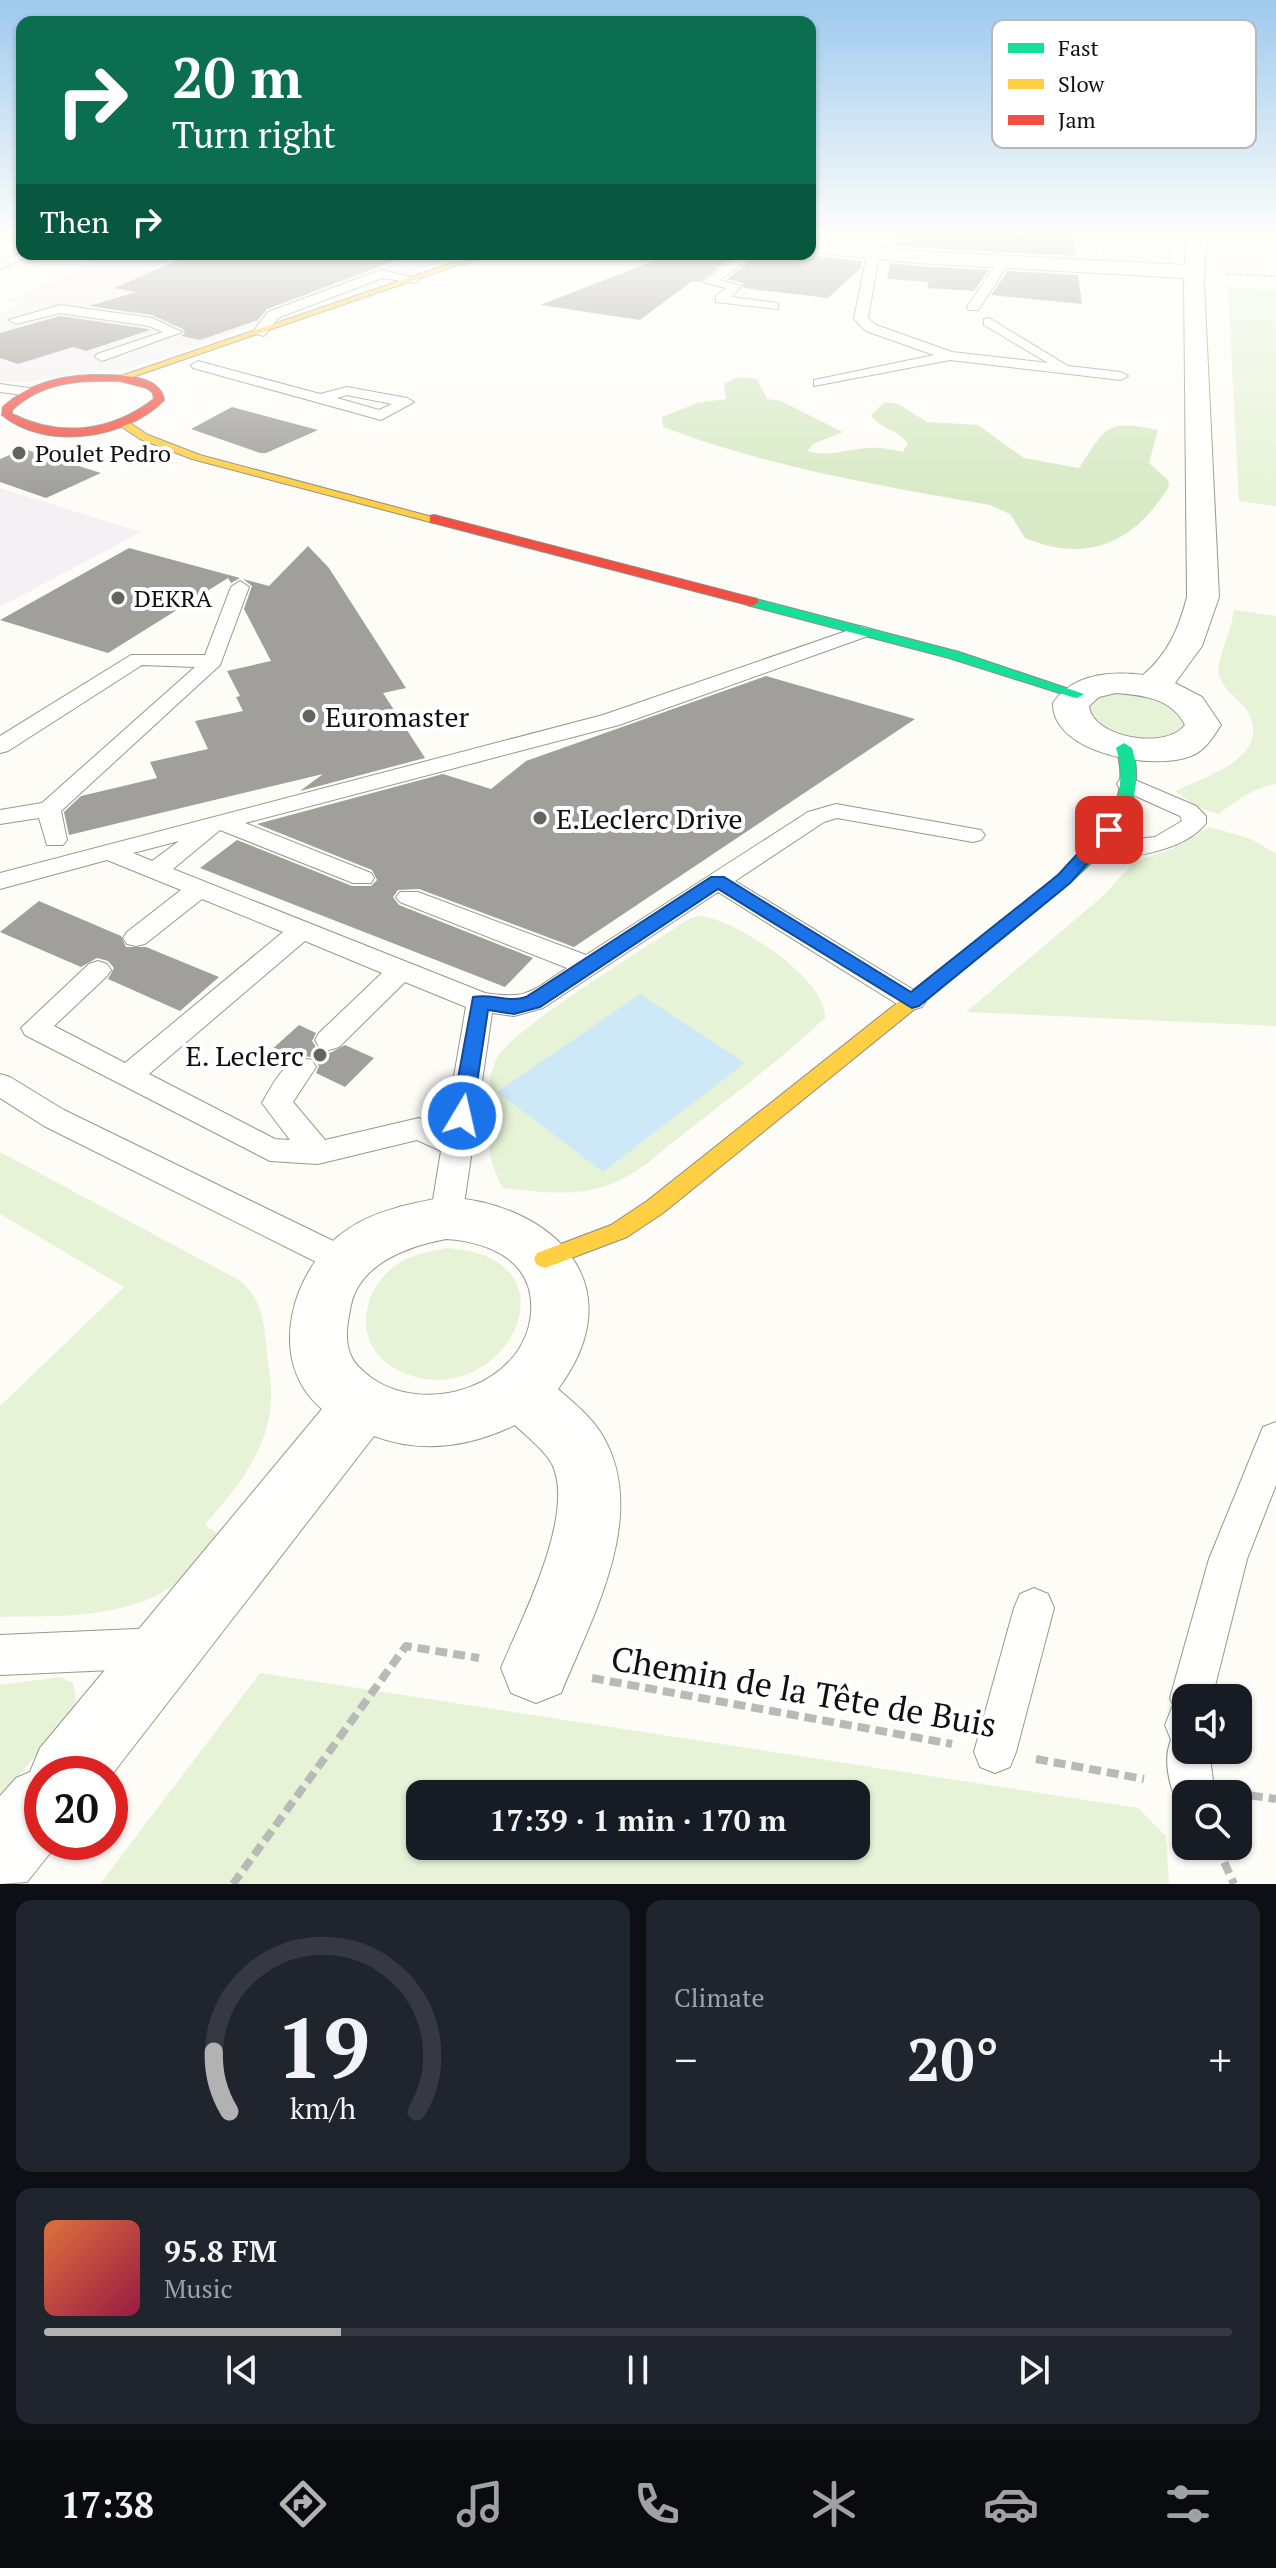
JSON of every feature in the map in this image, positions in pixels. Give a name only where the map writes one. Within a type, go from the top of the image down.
[{"type":"main road","points":[[151,386],[196,360],[302,318]]},
{"type":"main road","points":[[120,378],[151,386],[158,392],[159,400],[153,408],[123,423],[74,432],[3,423],[11,403],[29,392],[82,379],[120,378],[196,360],[317,318]]},
{"type":"main road","points":[[123,423],[144,437],[196,457],[1006,670],[1077,694]]},
{"type":"main road","points":[[545,1259],[619,1231],[655,1207],[1064,879],[1109,830],[1123,803],[1130,778],[1124,748]]},
{"type":"street","points":[[1151,686],[1170,672],[1185,650],[1197,626],[1203,597],[1195,318]]},
{"type":"street","points":[[1100,685],[1151,686],[1180,698],[1199,714],[1203,725],[1199,736],[1187,745],[1169,750],[1124,748],[1104,742],[1077,723],[1071,713],[1071,703],[1077,694],[1100,685]]},
{"type":"street","points":[[446,1218],[485,1222],[519,1236],[545,1259],[560,1289],[561,1324],[548,1360],[520,1391],[496,1406],[467,1417],[437,1423],[408,1421],[361,1406],[339,1387],[323,1364],[317,1338],[319,1311],[329,1285],[346,1262],[375,1239],[409,1225],[446,1218]]},
{"type":"street","points":[[520,1391],[582,1455],[590,1502],[578,1564],[536,1668]]},
{"type":"street","points":[[81,1756],[361,1406]]},
{"type":"street","points":[[0,1855],[24,1826]]},
{"type":"lane","points":[[16,320],[24,318]]},
{"type":"lane","points":[[102,357],[175,332],[152,322],[123,318]]},
{"type":"lane","points":[[861,318],[871,328],[950,356],[1121,376]]},
{"type":"lane","points":[[989,322],[1071,370]]},
{"type":"lane","points":[[147,341],[196,360],[321,398]]},
{"type":"lane","points":[[819,383],[950,356]]},
{"type":"lane","points":[[0,388],[29,392]]},
{"type":"lane","points":[[0,817],[49,809],[213,661],[240,587]]},
{"type":"lane","points":[[0,881],[611,720],[861,632]]},
{"type":"lane","points":[[0,746],[138,659],[213,661]]},
{"type":"lane","points":[[1093,850],[1160,843],[1183,834],[1194,823],[1194,816],[1188,811],[1128,784]]},
{"type":"lane","points":[[49,809],[55,840]]},
{"type":"lane","points":[[109,852],[480,1002],[514,1007],[533,1002],[816,817],[836,811],[973,835]]},
{"type":"lane","points":[[154,871],[221,822]]},
{"type":"lane","points":[[221,822],[362,878]]},
{"type":"lane","points":[[718,881],[912,1001]]},
{"type":"lane","points":[[136,938],[199,889]]},
{"type":"lane","points":[[409,897],[588,966]]},
{"type":"lane","points":[[128,1076],[302,930]]},
{"type":"lane","points":[[98,970],[35,1028],[270,1150],[318,1153],[419,1129],[457,1145]]},
{"type":"lane","points":[[329,1040],[401,970]]},
{"type":"lane","points":[[446,1218],[480,1002]]},
{"type":"lane","points":[[302,1067],[277,1103],[318,1153]]},
{"type":"lane","points":[[0,1084],[54,1118],[346,1262]]},
{"type":"lane","points":[[1195,1684],[1228,1559],[1276,1438]]},
{"type":"lane","points":[[995,1752],[1034,1608]]},
{"type":"lane","points":[[0,1655],[170,1647]]},
{"type":"path","name":"Chemin de la Tête de Buis","points":[[233,1884],[406,1646],[995,1752],[1190,1769]]},
{"type":"path","points":[[1223,1860],[1234,1884]]},
{"type":"shaded area","points":[[0,318],[277,318],[132,367],[20,383],[0,382]]},
{"type":"shaded area","points":[[0,488],[141,532],[0,607]]},
{"type":"green space","points":[[1230,318],[1276,318],[1276,506],[1239,501]]},
{"type":"green space","points":[[738,377],[757,379],[767,399],[781,401],[843,432],[813,444],[808,451],[832,453],[875,448],[903,452],[908,443],[871,415],[885,402],[898,404],[927,422],[978,425],[1024,458],[1079,468],[1102,435],[1117,426],[1158,430],[1149,463],[1168,480],[1169,486],[1156,506],[1125,534],[1108,543],[1069,549],[1025,538],[1010,514],[990,505],[866,483],[784,464],[663,427],[662,417],[697,403],[726,399],[724,384]]},
{"type":"green space","points":[[1234,610],[1276,616],[1276,784],[1239,799],[1219,814],[1197,807],[1175,791],[1233,762],[1245,752],[1252,740],[1253,725],[1246,709],[1227,690],[1218,670]]},
{"type":"green space","points":[[1101,692],[1162,697],[1187,721],[1182,733],[1153,742],[1103,732],[1083,706]]},
{"type":"green space","points":[[1210,827],[1251,839],[1276,854],[1276,1026],[966,1012],[1103,896],[1134,862],[1172,849]]},
{"type":"green space","points":[[698,916],[733,927],[776,953],[811,986],[822,1002],[825,1018],[755,1078],[627,1177],[580,1192],[503,1188],[491,1159],[486,1124],[488,1089],[497,1058],[508,1045],[554,1008]]},
{"type":"green space","points":[[0,1152],[239,1280],[252,1294],[260,1310],[270,1380],[269,1419],[257,1453],[239,1483],[205,1525],[220,1535],[193,1568],[174,1585],[155,1596],[113,1610],[0,1617],[0,1406],[124,1287],[0,1214]]},
{"type":"green space","points":[[447,1248],[490,1258],[514,1278],[521,1304],[514,1332],[495,1356],[468,1374],[435,1380],[398,1370],[383,1360],[367,1332],[366,1317],[376,1286],[387,1273],[412,1257]]},
{"type":"green space","points":[[260,1673],[1138,1808],[1166,1836],[1169,1884],[100,1884],[118,1860],[128,1860],[128,1847]]},
{"type":"green space","points":[[60,1677],[73,1683],[76,1697],[73,1711],[35,1756],[24,1756],[24,1769],[0,1798],[0,1685]]},
{"type":"water","points":[[640,994],[745,1063],[603,1172],[497,1092]]},
{"type":"building","points":[[53,318],[73,318],[150,330],[86,351],[73,347],[18,364],[0,358],[0,333]]},
{"type":"building","points":[[158,318],[260,318],[200,340],[181,336],[185,333],[183,329]]},
{"type":"building","points":[[232,407],[318,430],[260,453],[191,429]]},
{"type":"building","points":[[24,449],[101,473],[46,498],[0,482],[0,459]]},
{"type":"building","name":"Euromaster","points":[[308,546],[329,568],[406,688],[383,693],[425,758],[300,791],[323,774],[69,835],[64,812],[81,796],[157,778],[150,762],[208,749],[195,721],[243,711],[236,697],[240,696],[227,671],[271,661],[244,609],[252,586],[243,579],[269,586]]},
{"type":"building","name":"DEKRA","points":[[129,548],[240,578],[231,583],[228,578],[108,653],[0,620]]},
{"type":"building","name":"E.Leclerc Drive","points":[[766,676],[915,719],[574,947],[419,889],[398,890],[393,897],[399,905],[533,958],[505,987],[200,868],[237,840],[352,886],[371,886],[377,880],[372,870],[257,824],[443,774],[491,789],[526,761]]},
{"type":"building","points":[[39,901],[121,936],[126,947],[146,947],[219,977],[180,1011],[108,979],[114,968],[108,961],[97,958],[81,967],[0,932]]},
{"type":"building","name":"E. Leclerc","points":[[299,1025],[316,1033],[312,1041],[318,1050],[330,1053],[345,1045],[374,1058],[345,1087],[316,1073],[319,1066],[312,1057],[302,1056],[289,1061],[269,1052]]},
{"type":"traffic: fast","points":[[752,602],[954,655],[1077,694]]},
{"type":"traffic: fast","points":[[1047,893],[1100,843],[1120,813],[1130,779],[1124,748]]},
{"type":"traffic: slow","points":[[120,378],[297,318]]},
{"type":"traffic: slow","points":[[123,423],[144,437],[196,457],[434,519]]},
{"type":"traffic: slow","points":[[545,1259],[619,1231],[655,1207],[1047,893]]},
{"type":"traffic: jam","points":[[120,378],[151,386],[158,392],[159,400],[125,422],[85,432],[44,430],[7,415],[7,409],[19,398],[45,385],[74,379],[120,378]]},
{"type":"traffic: jam","points":[[434,519],[752,602]]},
{"type":"place","name":"Poulet Pedro","points":[[19,453]]},
{"type":"place","name":"DEKRA","points":[[118,598]]},
{"type":"place","name":"Euromaster","points":[[309,716]]},
{"type":"place","name":"E.Leclerc Drive","points":[[540,818]]},
{"type":"place","name":"E. Leclerc","points":[[320,1055]]},
{"type":"route","points":[[462,1116],[480,1002],[514,1007],[533,1002],[718,881],[912,1001],[1064,879],[1109,830]]}]
